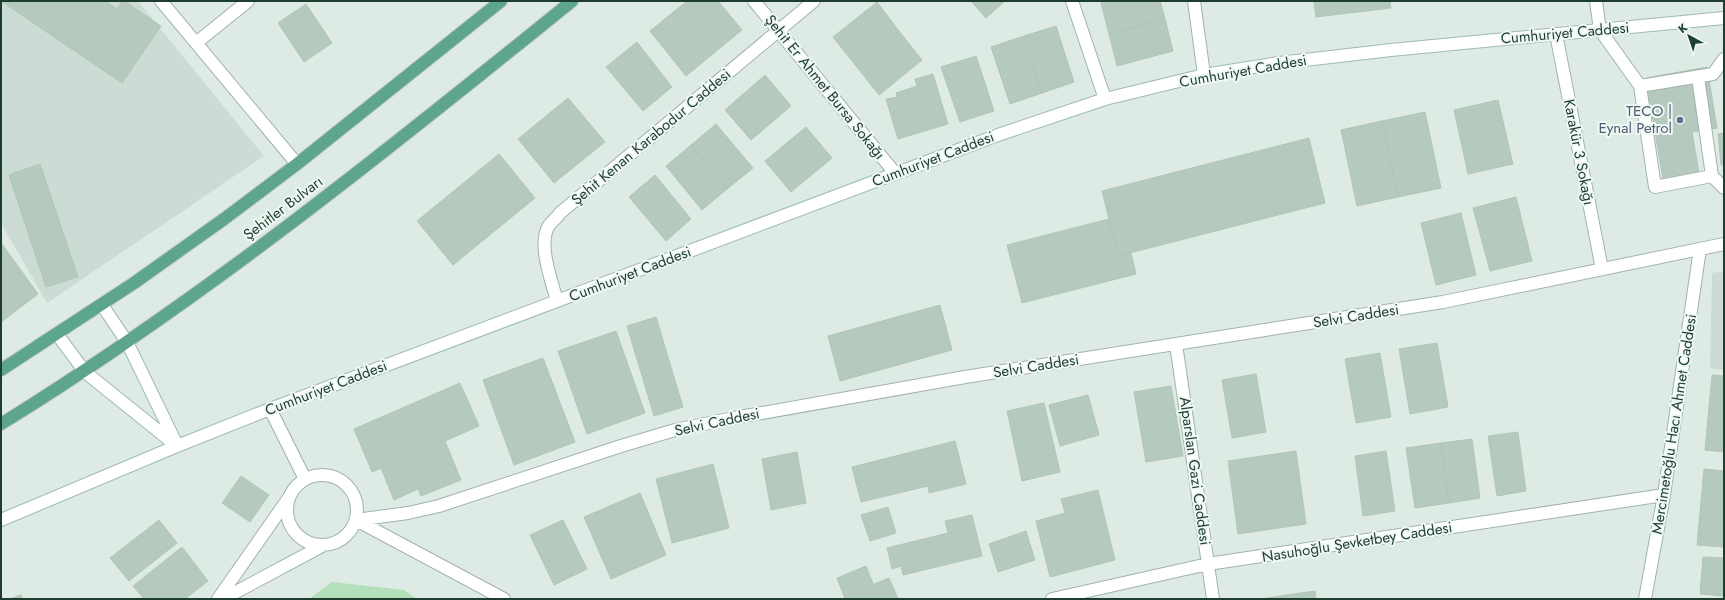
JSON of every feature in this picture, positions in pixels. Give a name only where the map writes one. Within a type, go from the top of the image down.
[{"type":"main road","name":"Şehitler Bulvarı","points":[[1,370],[102,305],[224,219],[297,164],[501,1]]},
{"type":"main road","name":"Şehitler Bulvarı","points":[[1,424],[85,372],[291,223],[367,166],[572,1]]},
{"type":"street","points":[[161,1],[297,164]]},
{"type":"street","points":[[196,43],[248,1]]},
{"type":"street","name":"Şehit Er Ahmet Bursa Sokağı","points":[[754,1],[895,173]]},
{"type":"street","name":"Şehit Kenan Karabodur Caddesi","points":[[557,301],[544,244],[548,228],[560,213],[814,1]]},
{"type":"street","points":[[1072,1],[1105,99]]},
{"type":"street","points":[[1194,1],[1204,75]]},
{"type":"street","points":[[1596,1],[1600,30],[1640,86],[1655,187],[1712,176]]},
{"type":"street","name":"Cumhuriyet Caddesi","points":[[1,520],[270,409],[895,173],[998,135],[1105,99],[1204,75],[1279,63],[1724,18]]},
{"type":"street","name":"Karakür 3 Sokağı","points":[[1556,34],[1602,269]]},
{"type":"street","points":[[1640,86],[1713,74],[1724,59]]},
{"type":"street","points":[[1698,77],[1712,176],[1724,188]]},
{"type":"street","name":"Selvi Caddesi","points":[[356,520],[408,513],[440,506],[621,446],[690,427],[965,377],[1443,302],[1724,244]]},
{"type":"street","name":"Mercimetoğlu Hacı Ahmet Caddesi","points":[[1645,599],[1664,495],[1700,249]]},
{"type":"street","points":[[102,305],[127,342],[178,446]]},
{"type":"street","points":[[57,334],[85,372],[178,446]]},
{"type":"street","name":"Alparslan Gazi Caddesi","points":[[1176,344],[1213,599]]},
{"type":"street","points":[[270,409],[304,480]]},
{"type":"street","points":[[218,599],[295,487],[304,480],[316,476],[328,475],[339,479],[348,486],[355,496],[358,508],[356,520],[351,530],[344,538],[333,544],[322,546],[222,599]]},
{"type":"street","name":"Nasuhoğlu Şevketbey Caddesi","points":[[1052,599],[1208,564],[1664,495]]},
{"type":"street","points":[[289,497],[287,509],[288,520],[293,530],[300,539],[311,544],[322,546]]},
{"type":"street","points":[[356,520],[504,599]]},
{"type":"shaded area","points":[[1,1],[138,1],[264,156],[47,303],[1,223]]},
{"type":"shaded area","points":[[1724,271],[1724,370],[1710,368],[1712,273]]},
{"type":"green space","points":[[332,582],[404,590],[417,599],[309,599]]},
{"type":"building","points":[[1,1],[105,1],[117,9],[122,1],[124,1],[161,26],[122,83]]},
{"type":"building","points":[[687,1],[718,1],[742,30],[686,76],[650,31]]},
{"type":"building","points":[[971,1],[1005,1],[986,18]]},
{"type":"building","points":[[1110,1],[1160,1],[1165,19],[1109,34],[1101,3]]},
{"type":"building","points":[[1314,1],[1390,1],[1391,8],[1316,17]]},
{"type":"building","points":[[877,2],[899,31],[856,66],[833,37]]},
{"type":"building","points":[[306,4],[332,43],[304,62],[278,23]]},
{"type":"building","points":[[1165,19],[1173,51],[1117,66],[1109,34]]},
{"type":"building","points":[[1056,26],[1074,82],[1042,93],[1024,36]]},
{"type":"building","points":[[899,31],[922,60],[879,95],[856,66]]},
{"type":"building","points":[[1024,36],[1042,93],[1010,104],[991,47]]},
{"type":"building","points":[[637,42],[672,87],[643,111],[606,67]]},
{"type":"building","points":[[976,56],[994,111],[960,122],[941,67]]},
{"type":"building","points":[[1707,67],[1717,128],[1692,132],[1699,173],[1663,179],[1646,78]]},
{"type":"building","points":[[933,74],[948,124],[898,139],[886,99],[897,97],[896,93],[917,86],[915,79]]},
{"type":"building","points":[[765,75],[791,106],[751,140],[725,110]]},
{"type":"building","points":[[568,98],[605,142],[554,183],[518,139]]},
{"type":"building","points":[[1498,100],[1513,164],[1468,174],[1454,110]]},
{"type":"building","points":[[1425,112],[1441,188],[1398,197],[1382,121]]},
{"type":"building","points":[[1382,121],[1398,197],[1357,206],[1341,130]]},
{"type":"building","points":[[716,124],[753,168],[727,189],[691,145]]},
{"type":"building","points":[[806,127],[832,158],[791,192],[765,161]]},
{"type":"building","points":[[1724,133],[1724,165],[1721,165],[1718,134]]},
{"type":"building","points":[[1309,138],[1325,203],[1118,256],[1102,191]]},
{"type":"building","points":[[691,145],[727,189],[702,210],[666,166]]},
{"type":"building","points":[[499,154],[535,198],[453,265],[417,221]]},
{"type":"building","points":[[40,164],[78,277],[46,287],[9,175]]},
{"type":"building","points":[[655,175],[691,219],[666,241],[629,197]]},
{"type":"building","points":[[1516,197],[1532,261],[1490,271],[1473,208]]},
{"type":"building","points":[[1461,213],[1476,275],[1436,285],[1421,223]]},
{"type":"building","points":[[1109,219],[1118,256],[1131,253],[1136,274],[1022,303],[1007,245]]},
{"type":"building","points":[[2,244],[38,294],[1,322],[1,245]]},
{"type":"building","points":[[940,305],[952,350],[840,381],[828,336]]},
{"type":"building","points":[[656,317],[683,407],[654,416],[627,326]]},
{"type":"building","points":[[616,331],[645,413],[587,434],[558,351]]},
{"type":"building","points":[[1437,343],[1448,407],[1410,414],[1399,349]]},
{"type":"building","points":[[1380,353],[1391,417],[1356,423],[1345,359]]},
{"type":"building","points":[[543,358],[575,442],[514,465],[483,380]]},
{"type":"building","points":[[1256,374],[1266,432],[1232,438],[1222,380]]},
{"type":"building","points":[[1712,375],[1724,376],[1724,452],[1705,450]]},
{"type":"building","points":[[460,383],[479,426],[445,441],[461,480],[421,496],[418,489],[394,500],[381,468],[372,472],[354,429]]},
{"type":"building","points":[[1171,386],[1183,456],[1146,462],[1134,392]]},
{"type":"building","points":[[1088,395],[1099,435],[1060,446],[1049,405]]},
{"type":"building","points":[[1044,403],[1060,472],[1022,481],[1007,411]]},
{"type":"building","points":[[1518,432],[1526,491],[1497,496],[1488,436]]},
{"type":"building","points":[[1472,439],[1480,498],[1449,503],[1441,443]]},
{"type":"building","points":[[955,441],[966,484],[929,493],[928,486],[861,502],[852,467]]},
{"type":"building","points":[[1441,443],[1449,503],[1415,508],[1406,448]]},
{"type":"building","points":[[1296,451],[1306,524],[1238,534],[1228,461]]},
{"type":"building","points":[[1386,451],[1395,511],[1363,516],[1355,456]]},
{"type":"building","points":[[797,452],[806,503],[771,510],[762,459]]},
{"type":"building","points":[[713,464],[729,528],[672,543],[656,479]]},
{"type":"building","points":[[1704,469],[1724,471],[1724,547],[1697,545]]},
{"type":"building","points":[[241,476],[269,495],[250,522],[222,503]]},
{"type":"building","points":[[1098,490],[1115,560],[1050,577],[1036,521],[1065,513],[1061,499]]},
{"type":"building","points":[[640,493],[666,555],[611,579],[584,517]]},
{"type":"building","points":[[888,507],[896,533],[870,541],[861,515]]},
{"type":"building","points":[[972,515],[982,556],[903,575],[901,566],[892,569],[887,548],[948,533],[945,521]]},
{"type":"building","points":[[159,520],[177,543],[129,581],[110,558]]},
{"type":"building","points":[[563,520],[587,569],[554,585],[530,535]]},
{"type":"building","points":[[1026,531],[1035,560],[998,572],[989,544]]},
{"type":"building","points":[[182,547],[208,581],[185,599],[144,599],[133,586]]},
{"type":"building","points":[[1703,557],[1724,558],[1724,596],[1700,594]]},
{"type":"building","points":[[866,566],[873,584],[844,596],[837,578]]},
{"type":"building","points":[[889,578],[898,599],[845,599],[844,596]]},
{"type":"building","points":[[1315,591],[1316,599],[1280,599],[1280,596]]},
{"type":"building","points":[[21,595],[22,599],[10,599]]},
{"type":"building","points":[[1280,596],[1280,599],[1261,599]]},
{"type":"place","name":"TECO | Eynal Petrol","points":[[1680,120]]}]
